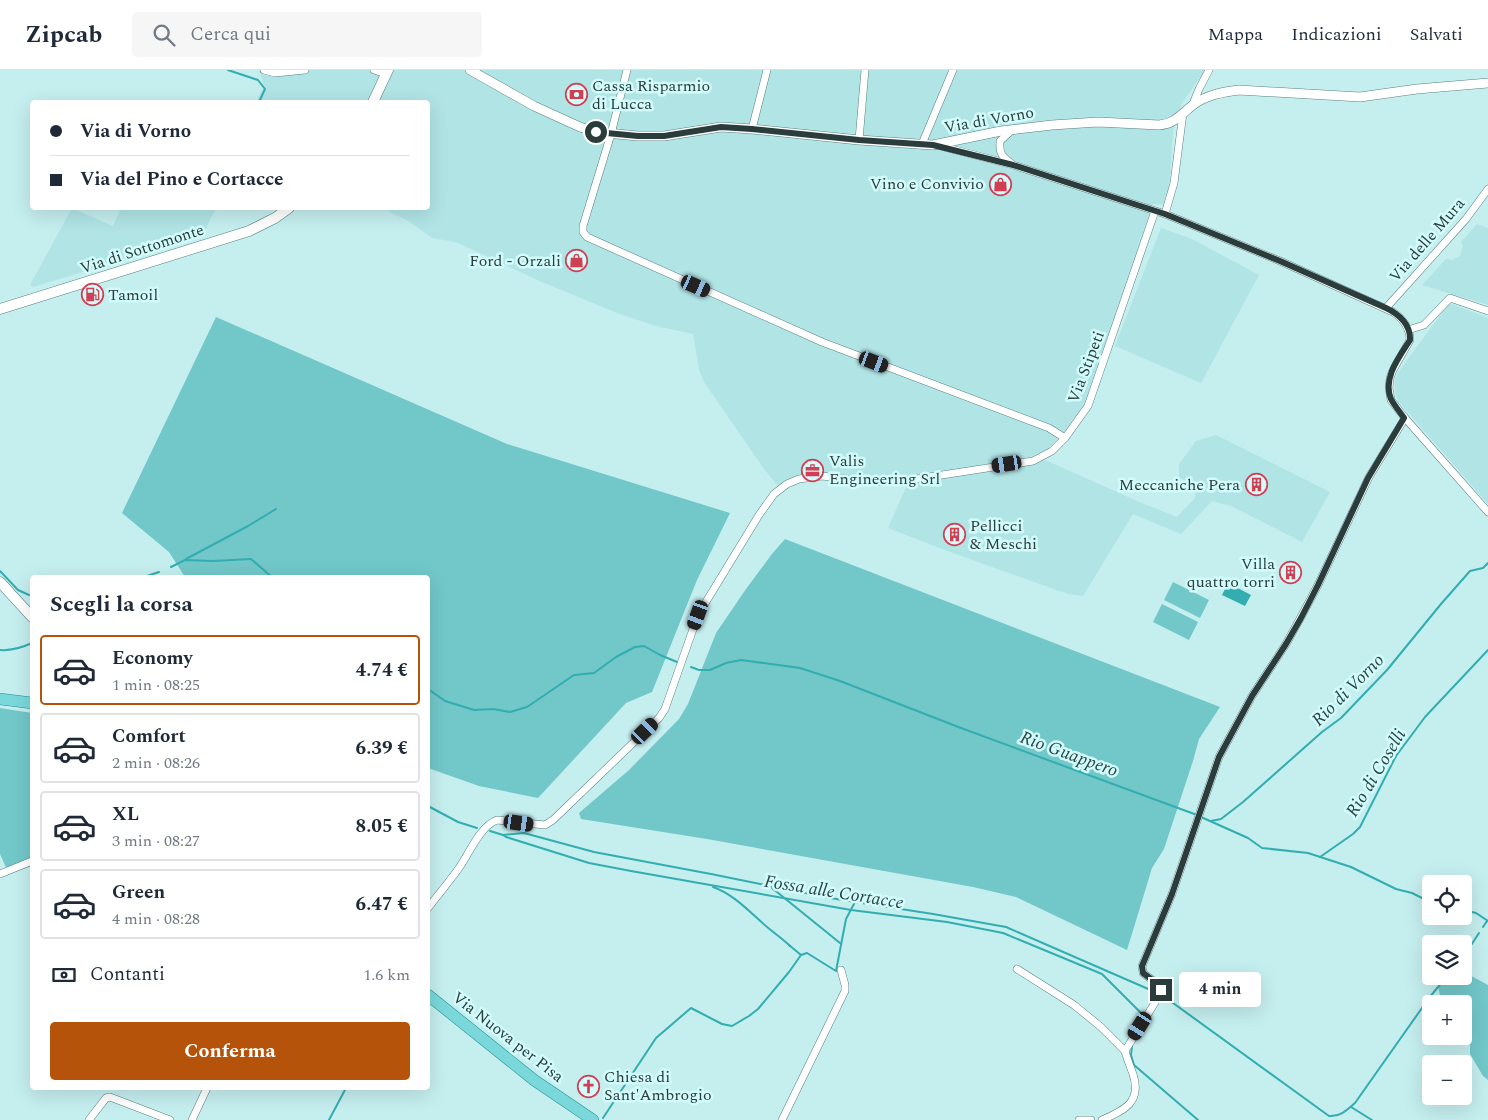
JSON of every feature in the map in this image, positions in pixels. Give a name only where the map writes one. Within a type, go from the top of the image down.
[{"type":"main road","points":[[375,100],[387,72]]},
{"type":"main road","name":"Via di Sottomonte","points":[[0,309],[250,231],[286,210]]},
{"type":"main road","points":[[0,582],[30,615]]},
{"type":"main road","points":[[0,700],[30,703]]},
{"type":"main road","name":"Via Nuova per Pisa","points":[[430,996],[534,1080],[592,1120]]},
{"type":"street","points":[[264,70],[275,73],[305,70]]},
{"type":"street","points":[[374,70],[387,72]]},
{"type":"street","name":"Via di Vorno","points":[[470,70],[545,112],[596,132],[638,136],[664,136],[721,127],[933,145],[1001,131],[1052,125],[1098,122],[1168,124],[1194,104],[1210,96],[1239,90],[1360,97],[1417,89],[1488,83]]},
{"type":"street","points":[[627,70],[611,134],[583,226],[583,232],[587,237],[822,342],[1049,428],[1065,438]]},
{"type":"street","points":[[752,129],[767,70]]},
{"type":"street","points":[[859,140],[864,70]]},
{"type":"street","points":[[922,144],[953,70]]},
{"type":"street","points":[[1194,104],[1199,88],[1209,70]]},
{"type":"street","points":[[1165,214],[1174,183],[1184,113]]},
{"type":"street","points":[[1012,130],[1000,141],[1000,149],[1002,156],[1013,165]]},
{"type":"street","points":[[933,145],[1013,165],[1165,214],[1280,261],[1386,308],[1401,317],[1410,335],[1410,340],[1392,370],[1388,383],[1391,400],[1404,418],[1488,512]]},
{"type":"street","name":"Via delle Mura","points":[[1386,308],[1466,219],[1488,189]]},
{"type":"street","name":"Via Stipeti","points":[[430,905],[459,869],[490,822],[497,820],[545,825],[553,820],[659,718],[665,709],[698,615],[759,515],[774,494],[787,484],[812,476],[874,482],[903,481],[1033,461],[1052,451],[1065,438],[1088,406],[1155,211]]},
{"type":"street","points":[[1408,330],[1424,325],[1450,298],[1488,311]]},
{"type":"street","points":[[1125,1051],[1160,993],[1159,985],[1143,973],[1142,966],[1172,894],[1219,757],[1252,696],[1286,644],[1318,585],[1368,478],[1404,418]]},
{"type":"street","points":[[0,874],[30,862]]},
{"type":"street","points":[[1017,969],[1074,1005],[1101,1027],[1125,1051],[1133,1074],[1136,1092],[1126,1108],[1102,1120]]},
{"type":"street","points":[[782,1120],[845,991],[846,985],[841,970]]},
{"type":"street","points":[[192,1120],[205,1090]]},
{"type":"street","points":[[89,1120],[106,1098],[110,1097],[170,1120]]},
{"type":"street","points":[[1078,1120],[1091,1120]]},
{"type":"shaded area","points":[[259,70],[1205,70],[1182,103],[1173,132],[1169,191],[1164,205],[1153,204],[1100,367],[1084,407],[1049,448],[1028,458],[1002,463],[887,479],[820,474],[801,475],[778,486],[764,469],[704,382],[699,370],[693,334],[656,326],[617,313],[542,282],[456,242],[432,238],[410,222],[386,210],[430,210],[430,100],[257,100],[264,86]]},
{"type":"shaded area","points":[[71,210],[77,210],[113,226],[120,210],[215,210],[202,236],[33,287],[30,285]]},
{"type":"shaded area","points":[[1477,224],[1488,228],[1488,305],[1422,285],[1446,259],[1452,260],[1460,256],[1463,246],[1461,242]]},
{"type":"shaded area","points":[[1161,228],[1192,239],[1259,275],[1201,383],[1115,346]]},
{"type":"shaded area","points":[[1449,303],[1488,318],[1488,504],[1398,401],[1395,391],[1397,374]]},
{"type":"shaded area","points":[[216,317],[507,444],[730,513],[697,580],[652,692],[626,703],[538,798],[479,786],[430,769],[430,575],[184,575],[169,552],[122,513]]},
{"type":"shaded area","points":[[1216,435],[1330,492],[1302,542],[1231,506],[1212,501],[1181,534],[1133,514],[1083,596],[1068,594],[888,528],[908,483],[1045,460],[1177,517],[1195,498],[1195,487],[1179,477],[1179,464],[1196,441]]},
{"type":"shaded area","points":[[785,539],[1220,707],[1199,739],[1164,849],[1152,868],[1127,950],[1016,897],[973,887],[707,839],[581,819],[579,813],[629,770],[679,719],[688,704],[716,633],[746,589]]},
{"type":"shaded area","points":[[1173,582],[1209,600],[1200,618],[1164,600]]},
{"type":"shaded area","points":[[1228,583],[1251,595],[1245,606],[1222,595]]},
{"type":"shaded area","points":[[1162,604],[1198,622],[1189,640],[1153,622]]},
{"type":"shaded area","points":[[0,708],[30,713],[30,867],[9,874],[0,854]]},
{"type":"shaded area","points":[[1472,976],[1488,985],[1488,1080],[1483,1076],[1470,1054],[1470,1045],[1472,1045],[1472,995],[1440,995],[1438,986],[1472,985]]},
{"type":"waterway","points":[[228,70],[258,80],[265,89],[260,100]]},
{"type":"waterway","points":[[186,559],[276,509]]},
{"type":"waterway","name":"Rio Guappero","points":[[171,567],[185,560],[251,559],[270,575]]},
{"type":"waterway","name":"Rio di Vorno","points":[[1211,821],[1221,819],[1243,802],[1322,732],[1341,718],[1387,670],[1470,571],[1483,568],[1488,563]]},
{"type":"waterway","points":[[0,571],[18,590],[29,595]]},
{"type":"waterway","name":"Rio Guappero","points":[[150,575],[159,572]]},
{"type":"waterway","name":"Rio Guappero","points":[[0,650],[16,649],[30,644]]},
{"type":"waterway","name":"Rio Guappero","points":[[430,690],[445,701],[474,710],[493,709],[510,712],[527,707],[574,675],[594,673],[616,657],[635,647],[644,646],[677,662]]},
{"type":"waterway","name":"Rio di Coselli","points":[[1320,857],[1360,827],[1396,756],[1425,717],[1488,650]]},
{"type":"waterway","name":"Rio Guappero","points":[[691,667],[699,670],[710,670],[726,663],[741,660],[800,668],[840,681],[1197,815]]},
{"type":"waterway","points":[[430,807],[458,822],[477,828]]},
{"type":"waterway","name":"Rio Guappero","points":[[1201,817],[1248,838],[1262,848],[1308,853],[1351,867],[1396,889],[1422,898]]},
{"type":"waterway","points":[[490,831],[503,835],[524,833],[594,852],[830,898],[1006,927],[1162,995],[1329,1116],[1340,1114],[1355,1103],[1440,985]]},
{"type":"waterway","name":"Fossa alle Cortacce","points":[[503,835],[589,863],[851,910],[947,922],[1003,933],[1102,974],[1142,1014]]},
{"type":"waterway","points":[[713,887],[737,900],[790,946]]},
{"type":"waterway","points":[[772,888],[840,943]]},
{"type":"waterway","points":[[603,1118],[656,1038],[691,1008],[722,1024],[732,1026],[758,1009],[801,955],[807,953],[836,971],[846,919],[855,902]]},
{"type":"waterway","name":"Rio Guappero","points":[[1472,912],[1488,921]]},
{"type":"waterway","points":[[1483,927],[1487,921]]},
{"type":"waterway","points":[[1472,944],[1479,933]]},
{"type":"waterway","points":[[789,945],[801,955]]},
{"type":"waterway","points":[[1132,1046],[1131,1055],[1134,1065],[1198,1120]]},
{"type":"waterway","points":[[329,1120],[345,1090]]},
{"type":"waterway","points":[[1351,1107],[1372,1120]]},
{"type":"place","name":"Cassa Risparmio di Lucca","points":[[576,95]]},
{"type":"place","name":"Vino e Convivio","points":[[1000,184]]},
{"type":"place","name":"Ford - Orzali","points":[[577,261]]},
{"type":"place","name":"Tamoil","points":[[92,295]]},
{"type":"place","name":"Valis Engineering Srl","points":[[813,470]]},
{"type":"place","name":"Meccaniche Pera","points":[[1256,485]]},
{"type":"place","name":"Pellicci & Meschi","points":[[954,535]]},
{"type":"place","name":"Villa quattro torri","points":[[1291,573]]},
{"type":"place","name":"Chiesa di Sant'Ambrogio","points":[[588,1086]]},
{"type":"route","points":[[596,132],[638,136],[664,136],[721,127],[933,145],[1013,165],[1165,214],[1280,261],[1386,308],[1401,317],[1407,326],[1410,340],[1392,370],[1388,383],[1391,400],[1404,418],[1368,478],[1301,618],[1260,682],[1219,757],[1172,894],[1142,966],[1146,977],[1159,985],[1161,990]]}]
